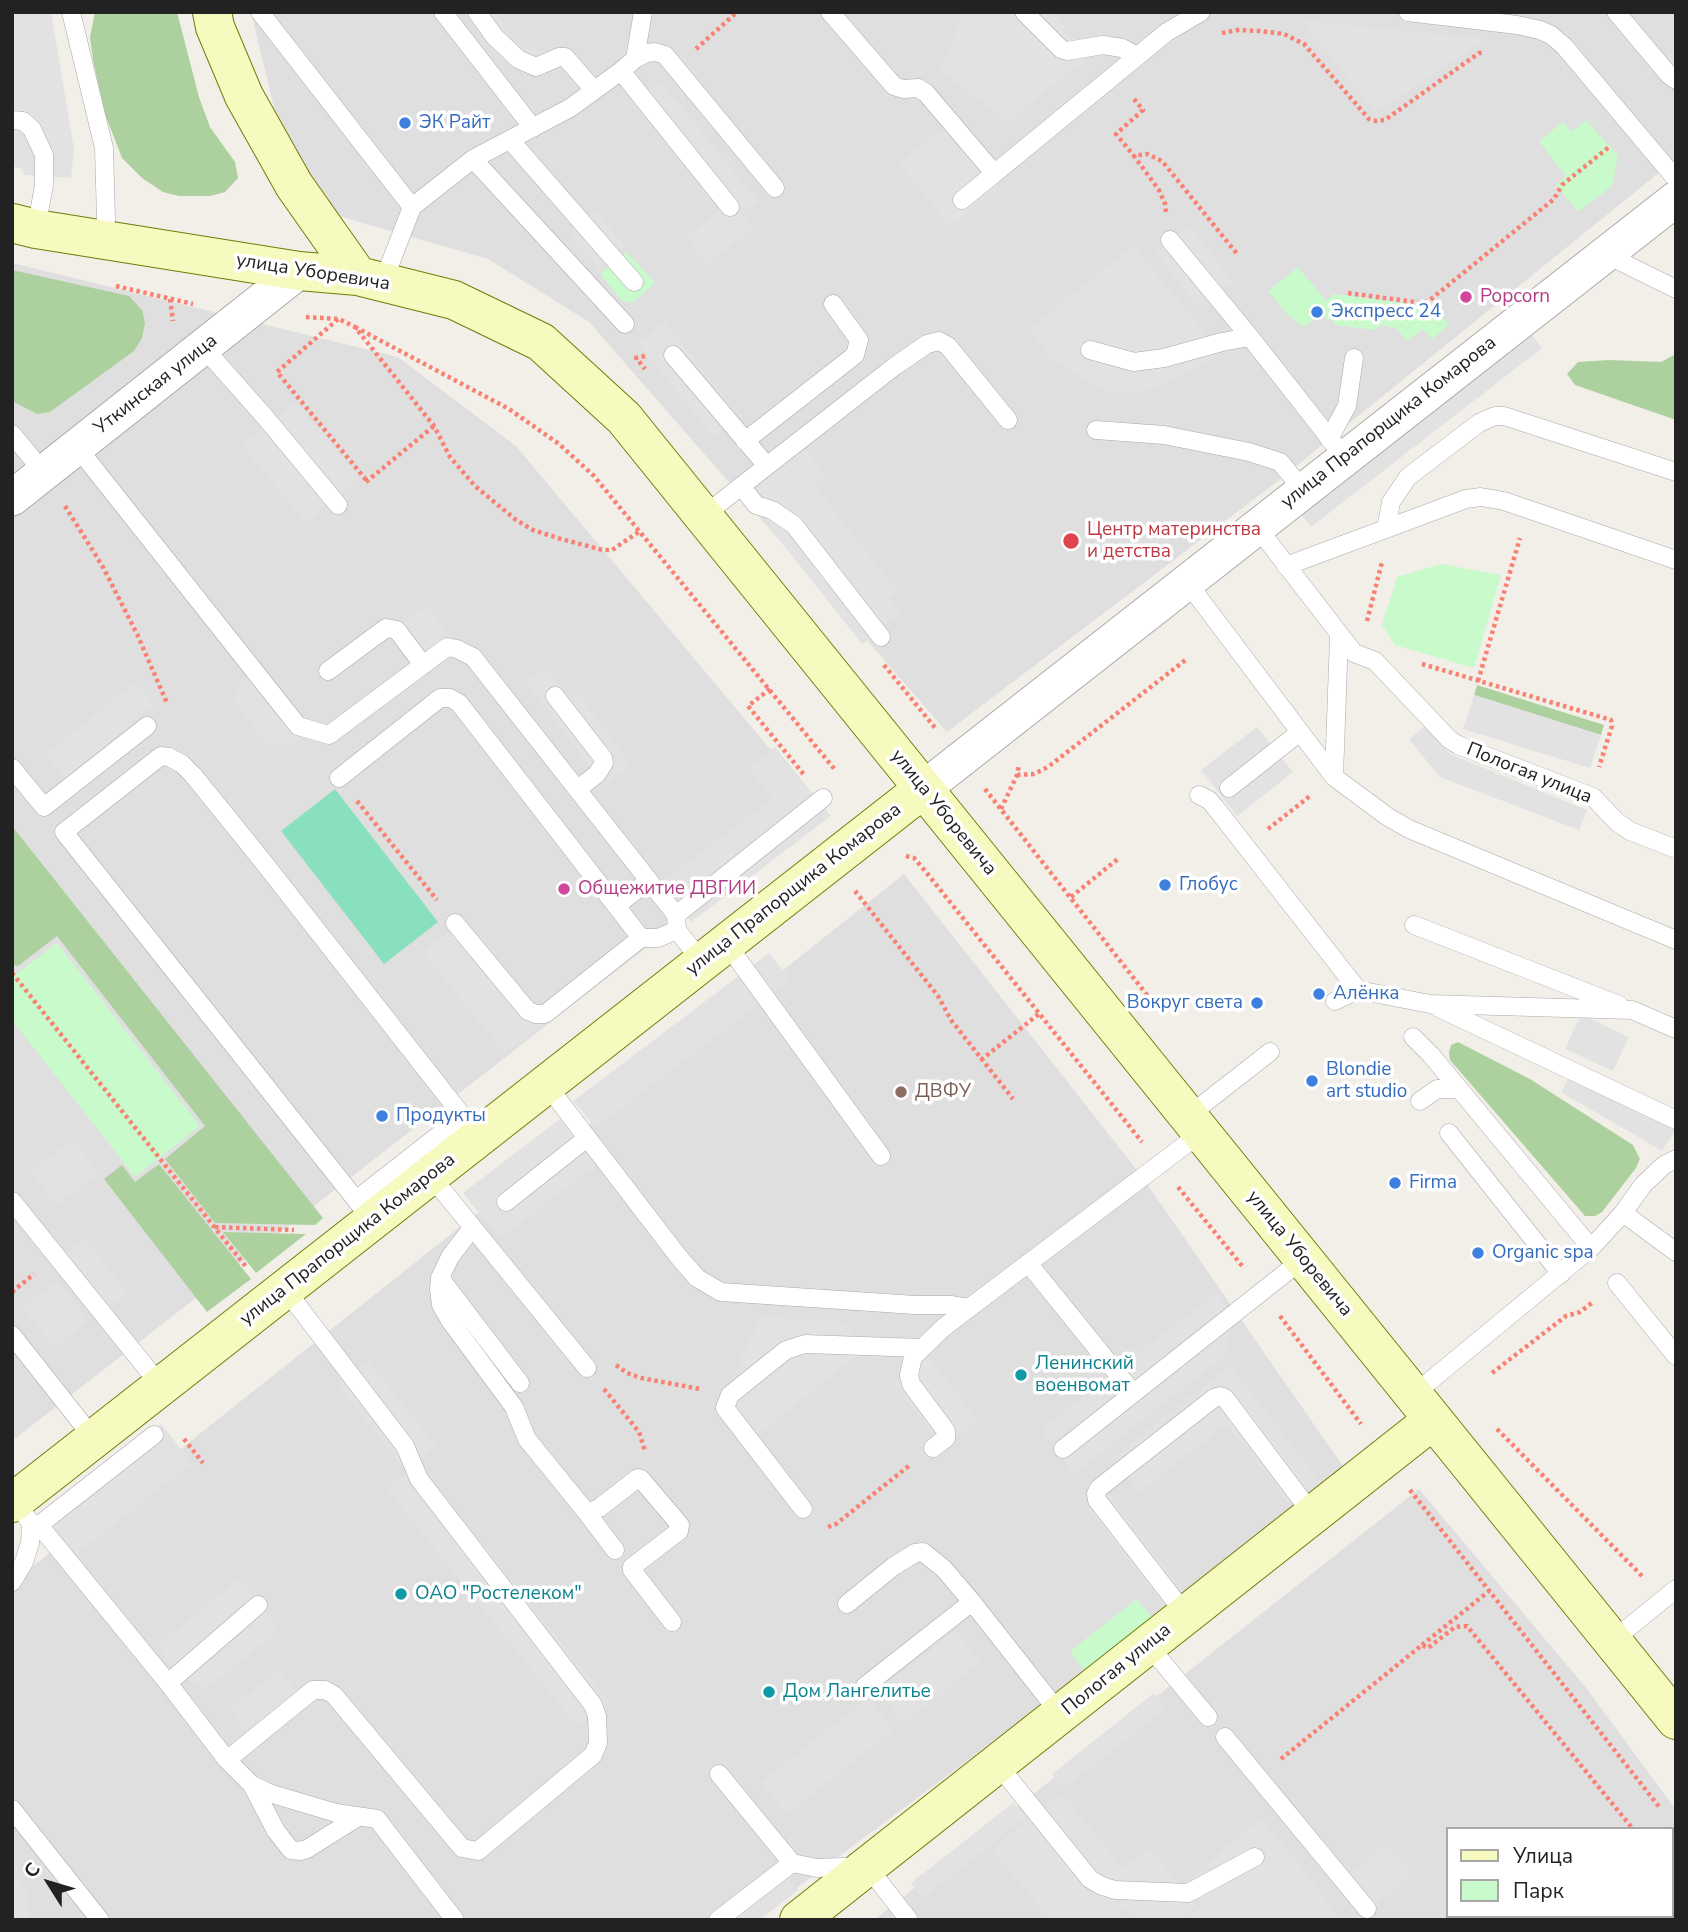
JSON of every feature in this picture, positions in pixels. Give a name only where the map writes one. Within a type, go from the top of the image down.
[{"type":"main road","points":[[212,12],[215,27],[244,96],[294,185],[371,279]]},
{"type":"main road","name":"улица Уборевича","points":[[24,226],[299,271],[371,279],[454,300],[541,342],[624,418],[1676,1720]]},
{"type":"main road","name":"улица Прапорщика Комарова","points":[[24,1513],[94,1439],[285,1289],[364,1210],[430,1175],[471,1127],[546,1084],[923,789]]},
{"type":"main road","name":"Пологая улица","points":[[799,1920],[1385,1457],[1423,1407]]},
{"type":"street","name":"улица Прапорщика Комарова","points":[[923,789],[1303,491],[1337,449],[1605,254],[1676,199]]},
{"type":"street","name":"Уткинская улица","points":[[12,498],[299,271]]},
{"type":"lane","points":[[71,12],[104,148],[106,219],[101,239]]},
{"type":"lane","points":[[260,12],[412,207]]},
{"type":"lane","points":[[443,12],[533,128]]},
{"type":"lane","points":[[477,12],[494,36],[518,59],[536,67],[565,57],[594,90]]},
{"type":"lane","points":[[635,59],[643,12]]},
{"type":"lane","points":[[830,12],[894,86],[903,89],[918,88],[926,93],[994,173]]},
{"type":"lane","points":[[1024,12],[1061,49],[1067,51],[1103,45],[1122,48],[1137,56]]},
{"type":"lane","points":[[962,200],[1167,32],[1201,12]]},
{"type":"lane","points":[[1408,12],[1517,25],[1551,35],[1676,179]]},
{"type":"lane","points":[[1616,12],[1676,80]]},
{"type":"lane","points":[[371,279],[412,207],[474,159],[570,108],[635,59],[655,52],[665,55],[775,188]]},
{"type":"lane","points":[[621,71],[730,207]]},
{"type":"lane","points":[[12,120],[23,121],[32,129],[44,155],[44,185],[24,226]]},
{"type":"lane","points":[[511,141],[635,282]]},
{"type":"lane","points":[[474,159],[625,324]]},
{"type":"lane","points":[[1170,240],[1251,337],[1337,449]]},
{"type":"lane","points":[[1605,254],[1676,289]]},
{"type":"lane","points":[[745,441],[855,355],[859,340],[833,304]]},
{"type":"lane","points":[[1090,350],[1134,362],[1164,358],[1251,337]]},
{"type":"lane","points":[[703,516],[927,344],[939,341],[954,351],[1008,420]]},
{"type":"lane","points":[[202,347],[338,505]]},
{"type":"lane","points":[[673,355],[767,466]]},
{"type":"lane","points":[[1337,449],[1354,358]]},
{"type":"lane","points":[[1386,529],[1391,502],[1408,477],[1488,418],[1504,416],[1676,472]]},
{"type":"lane","points":[[1096,430],[1164,435],[1280,461],[1303,491]]},
{"type":"lane","points":[[12,434],[44,473]]},
{"type":"lane","points":[[77,447],[298,726],[329,735],[447,647],[473,657],[578,789],[648,881],[676,923],[714,953],[881,1156]]},
{"type":"lane","points":[[741,486],[756,505],[772,509],[794,525],[881,637]]},
{"type":"lane","points":[[1286,566],[1466,499],[1481,497],[1504,501],[1676,560]]},
{"type":"lane","name":"Пологая улица","points":[[1257,527],[1354,653],[1375,661],[1448,739],[1593,797],[1616,822],[1630,831],[1676,849]]},
{"type":"lane","points":[[1186,582],[1334,777],[1388,817],[1409,829],[1676,940]]},
{"type":"lane","points":[[328,671],[386,628],[397,630],[423,664]]},
{"type":"lane","points":[[1334,777],[1339,636]]},
{"type":"lane","points":[[555,696],[603,758],[604,763],[597,774],[578,789]]},
{"type":"lane","points":[[339,778],[440,698],[450,698],[459,703],[641,938]]},
{"type":"lane","points":[[12,768],[44,807],[147,726]]},
{"type":"lane","points":[[1229,788],[1300,732]]},
{"type":"lane","points":[[161,756],[181,764],[261,859],[471,1127],[364,1210],[64,832],[161,756]]},
{"type":"lane","points":[[1199,795],[1209,800],[1358,990]]},
{"type":"lane","points":[[455,923],[528,1011],[545,1014],[641,938],[658,938],[823,798]]},
{"type":"lane","points":[[615,906],[648,881]]},
{"type":"lane","points":[[1414,925],[1676,1029]]},
{"type":"lane","points":[[1335,1001],[1358,990],[1430,1004],[1632,1010]]},
{"type":"lane","points":[[1430,1004],[1676,1120]]},
{"type":"lane","points":[[1413,1037],[1591,1248]]},
{"type":"lane","points":[[933,1448],[946,1437],[945,1428],[911,1384],[909,1375],[913,1357],[969,1308],[1028,1262],[1160,1165],[1195,1124],[1270,1052]]},
{"type":"lane","points":[[546,1084],[690,1270],[697,1278],[721,1292],[969,1308]]},
{"type":"lane","points":[[1420,1101],[1437,1089],[1459,1089]]},
{"type":"lane","points":[[1449,1133],[1561,1274]]},
{"type":"lane","points":[[506,1202],[587,1138]]},
{"type":"lane","points":[[1423,1407],[1591,1248],[1623,1213],[1643,1185],[1676,1159]]},
{"type":"lane","points":[[430,1175],[587,1367]]},
{"type":"lane","points":[[12,1201],[161,1386]]},
{"type":"lane","points":[[1623,1213],[1676,1252]]},
{"type":"lane","points":[[472,1228],[450,1257],[440,1278],[441,1305],[514,1407],[527,1439],[615,1550]]},
{"type":"lane","points":[[1063,1449],[1303,1259]]},
{"type":"lane","points":[[1028,1262],[1133,1393]]},
{"type":"lane","points":[[440,1278],[520,1383]]},
{"type":"lane","points":[[1617,1283],[1676,1356]]},
{"type":"lane","points":[[227,1760],[313,1690],[325,1690],[334,1695],[462,1848],[478,1851],[593,1755],[598,1743],[597,1716],[593,1705],[419,1479],[405,1446],[285,1289]]},
{"type":"lane","points":[[12,1335],[94,1439]]},
{"type":"lane","points":[[803,1509],[725,1408],[730,1395],[786,1350],[805,1344],[922,1348]]},
{"type":"lane","points":[[1186,1615],[1097,1500],[1098,1488],[1220,1396],[1225,1398],[1313,1515]]},
{"type":"lane","points":[[24,1513],[154,1435]]},
{"type":"lane","points":[[587,1513],[598,1508],[635,1478],[641,1479],[680,1525],[680,1528],[632,1567],[672,1622]]},
{"type":"lane","points":[[12,1582],[24,1562],[30,1543],[24,1513]]},
{"type":"lane","points":[[24,1513],[168,1683],[227,1760],[252,1785],[276,1831],[291,1850],[300,1852],[307,1849],[358,1817]]},
{"type":"lane","points":[[847,1604],[894,1566],[915,1553],[923,1552],[944,1569],[972,1602],[1061,1715]]},
{"type":"lane","points":[[1612,1641],[1676,1589]]},
{"type":"lane","points":[[865,1686],[972,1602]]},
{"type":"lane","points":[[168,1683],[258,1605]]},
{"type":"lane","points":[[1148,1645],[1208,1717]]},
{"type":"lane","points":[[1225,1737],[1367,1909]]},
{"type":"lane","points":[[998,1765],[1090,1879],[1102,1886],[1115,1890],[1188,1893],[1255,1857]]},
{"type":"lane","points":[[719,1774],[792,1863],[817,1868],[867,1866],[909,1920]]},
{"type":"lane","points":[[252,1785],[284,1798],[358,1817],[377,1819],[455,1920]]},
{"type":"lane","points":[[12,1810],[100,1920]]},
{"type":"lane","points":[[718,1920],[792,1863]]},
{"type":"path","points":[[717,31],[737,12]]},
{"type":"path","points":[[1212,38],[1238,30],[1260,31],[1284,34],[1304,44],[1369,119],[1376,121],[1385,120],[1479,53],[1489,51]]},
{"type":"path","points":[[1130,93],[1143,110],[1116,134],[1158,190],[1165,204],[1170,240]]},
{"type":"path","points":[[1348,293],[1422,303],[1430,300],[1554,199],[1562,185],[1616,142]]},
{"type":"path","points":[[1134,156],[1147,154],[1162,161],[1238,255]]},
{"type":"path","points":[[110,285],[245,314],[338,319],[430,365],[509,409],[559,444],[594,476],[844,781]]},
{"type":"path","points":[[338,319],[277,372],[367,481]]},
{"type":"path","points":[[355,327],[434,426],[450,457],[475,486],[506,513],[533,530],[581,546],[608,550],[640,531]]},
{"type":"path","points":[[382,469],[434,426]]},
{"type":"path","points":[[44,473],[103,567],[137,634],[169,708],[181,764]]},
{"type":"path","points":[[1510,534],[1533,542]]},
{"type":"path","points":[[1478,681],[1520,537]]},
{"type":"path","points":[[1357,616],[1365,626],[1385,551]]},
{"type":"path","points":[[1001,809],[1017,775],[1034,774],[1048,767],[1188,658]]},
{"type":"path","points":[[1415,661],[1611,720],[1612,726],[1598,772]]},
{"type":"path","points":[[895,678],[940,734]]},
{"type":"path","points":[[770,689],[748,706],[823,798]]},
{"type":"path","points":[[1245,847],[1334,777]]},
{"type":"path","points":[[339,778],[455,923]]},
{"type":"path","points":[[983,786],[1139,984]]},
{"type":"path","points":[[895,856],[914,858],[1040,1013],[1262,1292],[1385,1457],[1670,1827]]},
{"type":"path","points":[[1071,897],[1119,858]]},
{"type":"path","points":[[850,884],[938,996],[946,1012],[1013,1099]]},
{"type":"path","points":[[12,973],[248,1269]]},
{"type":"path","points":[[981,1060],[1040,1013]]},
{"type":"path","points":[[215,1227],[306,1230]]},
{"type":"path","points":[[1483,1380],[1566,1316],[1580,1312],[1617,1283]]},
{"type":"path","points":[[12,1292],[18,1287]]},
{"type":"path","points":[[609,1358],[627,1373],[641,1378],[730,1395]]},
{"type":"path","points":[[587,1367],[639,1432],[645,1448],[641,1479]]},
{"type":"path","points":[[803,1509],[829,1528],[933,1448]]},
{"type":"path","points":[[1258,1777],[1489,1591]]},
{"type":"path","points":[[1422,1646],[1431,1647],[1458,1626],[1471,1629],[1631,1827]]},
{"type":"shaded area","points":[[23,12],[51,12],[74,149],[71,178],[24,175],[22,169],[12,166],[12,16]]},
{"type":"shaded area","points":[[251,12],[1676,12],[1676,159],[1274,484],[947,732],[589,322],[488,259],[297,204]]},
{"type":"shaded area","points":[[463,12],[501,12],[501,22],[512,37],[526,48],[542,51],[555,65],[538,74],[522,73],[494,54]]},
{"type":"shaded area","points":[[963,12],[1051,12],[1089,56],[1008,122],[940,71]]},
{"type":"shaded area","points":[[1300,20],[1487,39],[1376,112]]},
{"type":"shaded area","points":[[660,81],[758,201],[742,214],[753,228],[707,265],[686,238],[720,210],[633,103]]},
{"type":"shaded area","points":[[946,125],[998,188],[950,227],[899,164]]},
{"type":"shaded area","points":[[596,210],[626,247],[599,270],[568,233]]},
{"type":"shaded area","points":[[1190,226],[1233,282],[1199,308],[1156,253]]},
{"type":"shaded area","points":[[1134,246],[1222,353],[1153,390],[1109,394],[1052,360],[1028,329]]},
{"type":"shaded area","points":[[12,263],[398,357],[516,446],[822,811],[12,1441]]},
{"type":"shaded area","points":[[665,322],[740,416],[713,437],[638,343]]},
{"type":"shaded area","points":[[1524,325],[1542,348],[1311,527],[1294,505]]},
{"type":"shaded area","points":[[295,402],[359,479],[306,523],[242,446]]},
{"type":"shaded area","points":[[805,449],[826,476],[815,486],[898,592],[890,599],[901,613],[862,644],[768,525],[775,518],[753,489]]},
{"type":"shaded area","points":[[427,605],[451,637],[423,657],[399,626]]},
{"type":"shaded area","points":[[544,667],[570,701],[579,694],[631,765],[605,787],[526,681]]},
{"type":"shaded area","points":[[249,676],[299,739],[294,743],[265,743],[233,701],[239,684]]},
{"type":"shaded area","points":[[135,682],[154,705],[65,778],[46,754]]},
{"type":"shaded area","points":[[1474,695],[1601,735],[1590,768],[1463,729]]},
{"type":"shaded area","points":[[1425,726],[1450,754],[1587,810],[1579,830],[1440,777],[1409,739]]},
{"type":"shaded area","points":[[1257,727],[1293,772],[1237,816],[1201,770]]},
{"type":"shaded area","points":[[775,747],[831,816],[691,922],[660,883],[772,799],[748,768]]},
{"type":"shaded area","points":[[904,874],[1140,1174],[1349,1475],[754,1920],[12,1920],[12,1583]]},
{"type":"shaded area","points":[[462,921],[544,1022],[505,1054],[423,952]]},
{"type":"shaded area","points":[[769,953],[791,980],[596,1128],[573,1101]]},
{"type":"shaded area","points":[[1581,1014],[1629,1037],[1613,1071],[1565,1049]]},
{"type":"shaded area","points":[[1570,1076],[1676,1129],[1662,1151],[1561,1092]]},
{"type":"shaded area","points":[[560,1119],[596,1165],[500,1239],[463,1193]]},
{"type":"shaded area","points":[[73,1139],[99,1173],[57,1206],[30,1172]]},
{"type":"shaded area","points":[[85,1239],[128,1293],[106,1310],[63,1256]]},
{"type":"shaded area","points":[[58,1281],[89,1321],[54,1348],[23,1307]]},
{"type":"shaded area","points":[[1217,1292],[1233,1316],[1227,1354],[1074,1474],[1041,1429]]},
{"type":"shaded area","points":[[761,1317],[845,1322],[866,1348],[755,1437],[723,1397]]},
{"type":"shaded area","points":[[928,1357],[978,1420],[943,1447],[893,1384]]},
{"type":"shaded area","points":[[368,1361],[436,1446],[417,1462],[609,1702],[577,1727],[387,1489],[407,1472],[337,1385]]},
{"type":"shaded area","points":[[1230,1365],[1321,1482],[1290,1506],[1227,1424],[1140,1492],[1113,1457]]},
{"type":"shaded area","points":[[161,1424],[192,1463],[73,1557],[42,1517]]},
{"type":"shaded area","points":[[1419,1489],[1587,1689],[1676,1810],[1676,1920],[874,1920]]},
{"type":"shaded area","points":[[1108,1493],[1189,1597],[1169,1613],[1088,1509]]},
{"type":"shaded area","points":[[240,1578],[279,1631],[205,1690],[178,1674],[157,1646]]},
{"type":"shaded area","points":[[955,1630],[981,1662],[903,1724],[878,1691]]},
{"type":"shaded area","points":[[280,1669],[300,1695],[250,1736],[229,1709]]},
{"type":"shaded area","points":[[1154,1693],[1167,1708],[1064,1789],[1052,1774]]},
{"type":"shaded area","points":[[868,1698],[893,1730],[786,1815],[761,1782]]},
{"type":"shaded area","points":[[1062,1793],[1123,1868],[1150,1848],[1197,1905],[1179,1920],[1138,1920],[1127,1907],[1111,1920],[1050,1920],[991,1849]]},
{"type":"shaded area","points":[[1013,1803],[1026,1817],[923,1899],[911,1883]]},
{"type":"shaded area","points":[[1261,1818],[1321,1891],[1337,1920],[1185,1920],[1202,1906],[1183,1884]]},
{"type":"shaded area","points":[[1387,1844],[1412,1874],[1362,1917],[1337,1885]]},
{"type":"shaded area","points":[[12,1871],[27,1890],[27,1920],[12,1920]]},
{"type":"shaded area","points":[[787,1875],[798,1890],[760,1920],[730,1920]]},
{"type":"green space","points":[[95,12],[177,12],[199,97],[210,127],[235,162],[238,178],[225,192],[210,196],[179,196],[163,192],[142,178],[122,158],[105,114],[93,60],[90,37]]},
{"type":"green space","points":[[1586,120],[1618,156],[1612,186],[1578,212],[1556,185],[1566,176],[1539,141],[1563,122],[1572,132]]},
{"type":"green space","points":[[627,252],[655,283],[632,303],[621,300],[600,274]]},
{"type":"green space","points":[[1298,267],[1326,301],[1334,294],[1433,307],[1449,325],[1432,339],[1423,329],[1411,339],[1405,340],[1397,328],[1381,325],[1375,330],[1335,325],[1331,320],[1319,316],[1304,327],[1288,315],[1268,291]]},
{"type":"green space","points":[[12,270],[129,296],[142,310],[145,323],[142,338],[134,351],[50,412],[37,414],[12,401]]},
{"type":"green space","points":[[1676,354],[1676,420],[1575,385],[1567,374],[1578,362],[1661,362]]},
{"type":"green space","points":[[1441,564],[1501,575],[1474,668],[1395,645],[1382,625],[1397,577]]},
{"type":"green space","points":[[1477,685],[1604,725],[1601,735],[1474,695]]},
{"type":"green space","points":[[335,789],[438,922],[384,964],[281,831]]},
{"type":"green space","points":[[12,826],[323,1218],[315,1225],[215,1223],[165,1159],[205,1126],[57,936],[18,966],[12,964]]},
{"type":"green space","points":[[57,943],[200,1126],[135,1177],[12,1020],[12,977]]},
{"type":"green space","points":[[1458,1042],[1530,1079],[1633,1145],[1640,1159],[1636,1168],[1602,1212],[1595,1216],[1585,1216],[1450,1060],[1451,1045]]},
{"type":"green space","points":[[159,1164],[251,1279],[207,1312],[104,1179],[122,1165],[135,1182]]},
{"type":"green space","points":[[223,1232],[306,1234],[256,1273]]},
{"type":"green space","points":[[1137,1599],[1160,1627],[1092,1680],[1070,1651]]},
{"type":"place","name":"ЭК Райт","points":[[405,123]]},
{"type":"place","name":"Popcorn","points":[[1466,297]]},
{"type":"place","name":"Экспресс 24","points":[[1317,312]]},
{"type":"place","name":"Центр материнства и детства","points":[[1071,541]]},
{"type":"place","name":"Глобус","points":[[1165,885]]},
{"type":"place","name":"Общежитие ДВГИИ","points":[[564,889]]},
{"type":"place","name":"Алёнка","points":[[1319,994]]},
{"type":"place","name":"Вокруг света","points":[[1257,1003]]},
{"type":"place","name":"Blondie art studio","points":[[1312,1081]]},
{"type":"place","name":"ДВФУ","points":[[901,1092]]},
{"type":"place","name":"Продукты","points":[[382,1116]]},
{"type":"place","name":"Firma","points":[[1395,1183]]},
{"type":"place","name":"Organic spa","points":[[1478,1253]]},
{"type":"place","name":"Ленинский военвомат","points":[[1021,1375]]},
{"type":"place","name":"ОАО \"Ростелеком\"","points":[[401,1594]]},
{"type":"place","name":"Дом Лангелитье","points":[[769,1692]]}]
